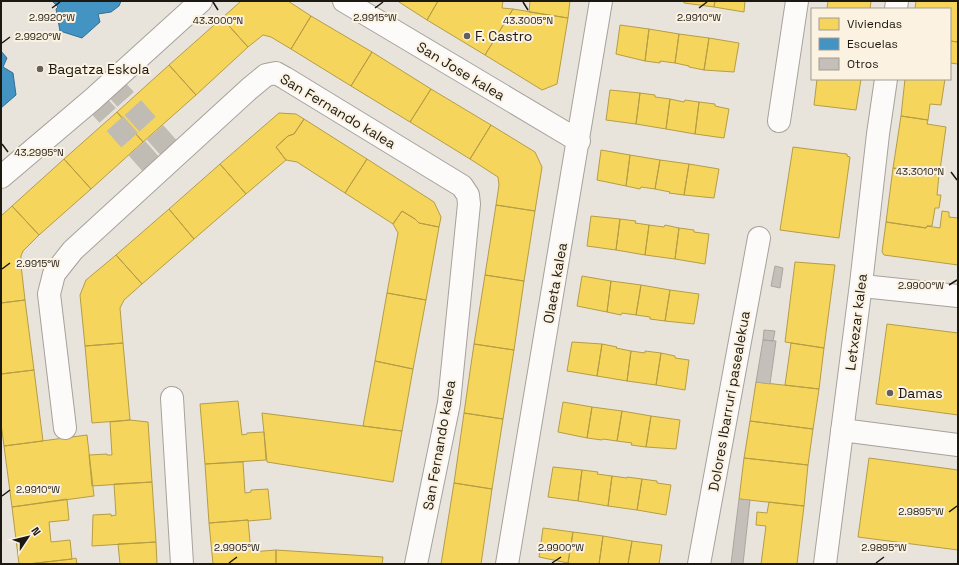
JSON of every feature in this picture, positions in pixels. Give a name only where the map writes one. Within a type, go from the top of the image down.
[{"type":"street","points":[[1,177],[93,99],[201,1]]},
{"type":"street","name":"San Jose kalea","points":[[344,1],[579,141]]},
{"type":"street","name":"Olaeta kalea","points":[[507,564],[579,141],[601,1]]},
{"type":"street","points":[[780,121],[797,1]]},
{"type":"street","name":"San Fernando kalea","points":[[65,428],[48,294],[54,274],[73,250],[113,212],[249,89],[266,75],[276,73],[462,186],[468,195],[469,204],[449,404],[416,564]]},
{"type":"street","name":"Letxezar kalea","points":[[825,564],[886,80]]},
{"type":"street","name":"Dolores Ibarruri pasealekua","points":[[699,564],[759,238]]},
{"type":"street","points":[[861,284],[872,287],[958,296]]},
{"type":"street","points":[[172,398],[182,564]]},
{"type":"street","points":[[842,430],[958,445]]},
{"type":"building: Viviendas","points":[[241,1],[288,1],[311,16],[291,49],[271,37],[263,35],[248,47],[222,18]]},
{"type":"building: Viviendas","points":[[399,1],[438,1],[427,20]]},
{"type":"building: Viviendas","points":[[438,1],[503,1],[502,8],[513,9],[485,55],[427,20]]},
{"type":"building: Viviendas","points":[[530,1],[570,1],[568,18],[529,12]]},
{"type":"building: Viviendas","points":[[684,1],[715,1],[714,7],[684,3]]},
{"type":"building: Viviendas","points":[[715,1],[745,1],[744,12],[714,7]]},
{"type":"building: Viviendas","points":[[828,1],[871,1],[870,8],[827,8]]},
{"type":"building: Viviendas","points":[[916,1],[958,1],[958,42],[951,41],[951,8],[915,8]]},
{"type":"building: Viviendas","points":[[513,9],[568,18],[557,84],[542,90],[485,55]]},
{"type":"building: Viviendas","points":[[311,16],[372,52],[351,86],[291,49]]},
{"type":"building: Viviendas","points":[[222,18],[248,47],[196,95],[169,65]]},
{"type":"building: Viviendas","points":[[620,25],[649,29],[645,61],[616,54]]},
{"type":"building: Viviendas","points":[[649,29],[679,34],[675,63],[645,61]]},
{"type":"building: Viviendas","points":[[679,34],[709,38],[704,70],[675,63]]},
{"type":"building: Viviendas","points":[[709,38],[739,43],[734,72],[704,70]]},
{"type":"building: Viviendas","points":[[951,41],[958,42],[958,64],[951,63]]},
{"type":"building: Viviendas","points":[[372,52],[431,89],[410,122],[351,86]]},
{"type":"building: Viviendas","points":[[169,65],[196,95],[143,142],[117,112]]},
{"type":"building: Viviendas","points":[[817,80],[861,80],[856,110],[814,105]]},
{"type":"building: Viviendas","points":[[905,80],[945,80],[941,105],[930,104],[928,120],[901,116]]},
{"type":"building: Viviendas","points":[[431,89],[491,125],[470,159],[410,122]]},
{"type":"building: Viviendas","points":[[610,90],[640,93],[636,124],[606,120]]},
{"type":"building: Viviendas","points":[[640,93],[670,99],[666,129],[636,124]]},
{"type":"building: Viviendas","points":[[670,99],[684,102],[685,100],[699,102],[695,134],[666,129]]},
{"type":"building: Viviendas","points":[[699,102],[715,104],[715,106],[729,109],[724,138],[695,134]]},
{"type":"building: Viviendas","points":[[117,112],[143,142],[91,189],[64,159]]},
{"type":"building: Viviendas","points":[[279,113],[296,114],[304,119],[294,134],[288,136],[276,147],[286,160],[246,194],[220,164]]},
{"type":"building: Viviendas","points":[[901,116],[928,120],[927,124],[946,127],[940,170],[921,168],[921,172],[893,168]]},
{"type":"building: Viviendas","points":[[304,119],[367,159],[345,193],[297,162],[286,160],[276,147],[288,136],[294,134]]},
{"type":"building: Viviendas","points":[[491,125],[535,152],[542,167],[535,211],[496,205],[499,185],[498,177],[470,159]]},
{"type":"building: Viviendas","points":[[793,147],[847,154],[847,156],[850,157],[839,238],[780,230]]},
{"type":"building: Viviendas","points":[[601,150],[630,155],[626,186],[597,180]]},
{"type":"building: Viviendas","points":[[630,155],[660,160],[655,189],[641,187],[640,189],[626,186]]},
{"type":"building: Viviendas","points":[[64,159],[91,189],[39,235],[12,206]]},
{"type":"building: Viviendas","points":[[367,159],[434,202],[441,217],[439,227],[419,223],[402,211],[393,224],[345,193]]},
{"type":"building: Viviendas","points":[[660,160],[689,164],[684,195],[655,189]]},
{"type":"building: Viviendas","points":[[220,164],[246,194],[194,239],[169,209]]},
{"type":"building: Viviendas","points":[[689,164],[719,169],[714,198],[684,195]]},
{"type":"building: Viviendas","points":[[893,168],[939,175],[937,195],[941,195],[939,208],[935,208],[932,226],[927,226],[926,228],[886,222]]},
{"type":"building: Viviendas","points":[[496,205],[535,211],[524,281],[485,275]]},
{"type":"building: Viviendas","points":[[12,206],[39,235],[23,251],[21,256],[25,300],[1,303],[1,216]]},
{"type":"building: Viviendas","points":[[169,209],[194,239],[142,284],[116,255]]},
{"type":"building: Viviendas","points":[[402,211],[419,223],[439,227],[426,300],[387,293],[398,233],[393,224]]},
{"type":"building: Viviendas","points":[[942,211],[949,212],[949,217],[958,218],[958,265],[884,255],[882,252],[886,222],[926,228],[927,226],[940,228]]},
{"type":"building: Viviendas","points":[[591,216],[620,219],[616,250],[587,246]]},
{"type":"building: Viviendas","points":[[620,219],[636,221],[635,223],[649,225],[645,255],[616,250]]},
{"type":"building: Viviendas","points":[[649,225],[664,227],[665,225],[679,228],[675,259],[645,255]]},
{"type":"building: Viviendas","points":[[679,228],[709,234],[705,264],[675,259]]},
{"type":"building: Viviendas","points":[[116,255],[142,284],[124,300],[120,308],[123,343],[85,346],[80,295],[86,280]]},
{"type":"building: Viviendas","points":[[795,262],[835,265],[824,348],[785,342]]},
{"type":"building: Viviendas","points":[[485,275],[524,281],[514,350],[474,344]]},
{"type":"building: Viviendas","points":[[582,276],[611,281],[607,312],[577,306]]},
{"type":"building: Viviendas","points":[[611,281],[641,285],[636,315],[622,313],[621,315],[607,312]]},
{"type":"building: Viviendas","points":[[641,285],[670,290],[665,321],[636,315]]},
{"type":"building: Viviendas","points":[[670,290],[699,294],[694,324],[665,321]]},
{"type":"building: Viviendas","points":[[387,293],[426,300],[413,369],[375,361]]},
{"type":"building: Viviendas","points":[[25,300],[34,370],[1,374],[1,303]]},
{"type":"building: Viviendas","points":[[887,324],[958,333],[958,415],[876,404]]},
{"type":"building: Viviendas","points":[[572,342],[602,344],[597,376],[567,371]]},
{"type":"building: Viviendas","points":[[123,343],[130,420],[92,423],[85,346]]},
{"type":"building: Viviendas","points":[[791,343],[824,348],[819,389],[785,385]]},
{"type":"building: Viviendas","points":[[474,344],[514,350],[503,419],[464,413]]},
{"type":"building: Viviendas","points":[[602,344],[631,351],[627,381],[597,376]]},
{"type":"building: Viviendas","points":[[631,351],[661,353],[656,385],[627,381]]},
{"type":"building: Viviendas","points":[[661,353],[675,356],[675,358],[689,360],[685,390],[656,385]]},
{"type":"building: Viviendas","points":[[375,361],[413,369],[402,431],[363,426]]},
{"type":"building: Viviendas","points":[[34,370],[43,441],[4,446],[1,423],[1,374]]},
{"type":"building: Viviendas","points":[[756,382],[819,389],[813,429],[750,421]]},
{"type":"building: Viviendas","points":[[238,401],[242,435],[247,433],[264,432],[266,460],[205,464],[200,404]]},
{"type":"building: Viviendas","points":[[563,402],[592,407],[587,438],[558,432]]},
{"type":"building: Viviendas","points":[[592,407],[622,411],[617,441],[587,438]]},
{"type":"building: Viviendas","points":[[622,411],[651,416],[646,447],[617,441]]},
{"type":"building: Viviendas","points":[[262,413],[402,431],[393,482],[267,462]]},
{"type":"building: Viviendas","points":[[464,413],[503,419],[492,489],[454,483]]},
{"type":"building: Viviendas","points":[[651,416],[680,420],[676,449],[646,447]]},
{"type":"building: Viviendas","points":[[130,420],[148,422],[152,482],[92,486],[89,455],[112,455],[110,422]]},
{"type":"building: Viviendas","points":[[750,421],[813,429],[808,465],[744,458]]},
{"type":"building: Viviendas","points":[[87,435],[94,496],[12,507],[4,446]]},
{"type":"building: Viviendas","points":[[744,458],[808,465],[804,506],[739,499]]},
{"type":"building: Viviendas","points":[[869,458],[958,470],[958,550],[858,537]]},
{"type":"building: Viviendas","points":[[243,462],[245,493],[251,492],[251,490],[268,489],[271,519],[209,523],[205,464]]},
{"type":"building: Viviendas","points":[[553,467],[582,470],[578,501],[548,497]]},
{"type":"building: Viviendas","points":[[582,470],[612,476],[608,506],[578,501]]},
{"type":"building: Viviendas","points":[[612,476],[642,479],[637,510],[608,506]]},
{"type":"building: Viviendas","points":[[642,479],[671,485],[666,515],[637,510]]},
{"type":"building: Viviendas","points":[[152,482],[156,542],[92,546],[93,515],[116,515],[114,484]]},
{"type":"building: Viviendas","points":[[454,483],[492,489],[481,564],[441,564]]},
{"type":"building: Viviendas","points":[[67,499],[69,520],[49,522],[51,542],[70,540],[72,559],[19,564],[12,507]]},
{"type":"building: Viviendas","points":[[769,502],[804,506],[797,564],[761,564],[766,526],[756,525],[757,512],[767,513]]},
{"type":"building: Viviendas","points":[[248,520],[251,552],[276,550],[276,564],[213,564],[209,523]]},
{"type":"building: Viviendas","points":[[543,528],[573,532],[568,563],[539,557]]},
{"type":"building: Viviendas","points":[[573,532],[603,536],[599,564],[568,563]]},
{"type":"building: Viviendas","points":[[603,536],[632,541],[628,564],[599,564]]},
{"type":"building: Viviendas","points":[[632,541],[662,545],[659,564],[628,564]]},
{"type":"building: Viviendas","points":[[156,542],[157,564],[120,564],[118,544]]},
{"type":"building: Viviendas","points":[[276,550],[383,557],[382,564],[276,564]]},
{"type":"building: Viviendas","points":[[76,558],[77,564],[28,564],[72,559]]},
{"type":"building: Escuelas","points":[[52,1],[121,1],[119,6],[111,12],[98,14],[100,22],[82,38],[60,31],[56,9],[58,7]]},
{"type":"building: Escuelas","points":[[1,51],[7,58],[3,67],[13,73],[16,95],[1,108]]},
{"type":"building: Otros","points":[[775,266],[783,268],[780,288],[771,286]]},
{"type":"building: Otros","points":[[764,330],[775,331],[773,341],[763,340]]},
{"type":"building: Otros","points":[[763,340],[776,341],[770,384],[756,382]]},
{"type":"building: Otros","points":[[739,499],[750,500],[743,564],[731,564]]},
{"type":"tunnel","points":[[111,83],[176,156]]},
{"type":"tunnel","points":[[93,99],[158,172]]},
{"type":"place","name":"F. Castro","points":[[467,36]]},
{"type":"place","name":"Bagatza Eskola","points":[[40,69]]},
{"type":"place","name":"Damas","points":[[890,393]]}]
